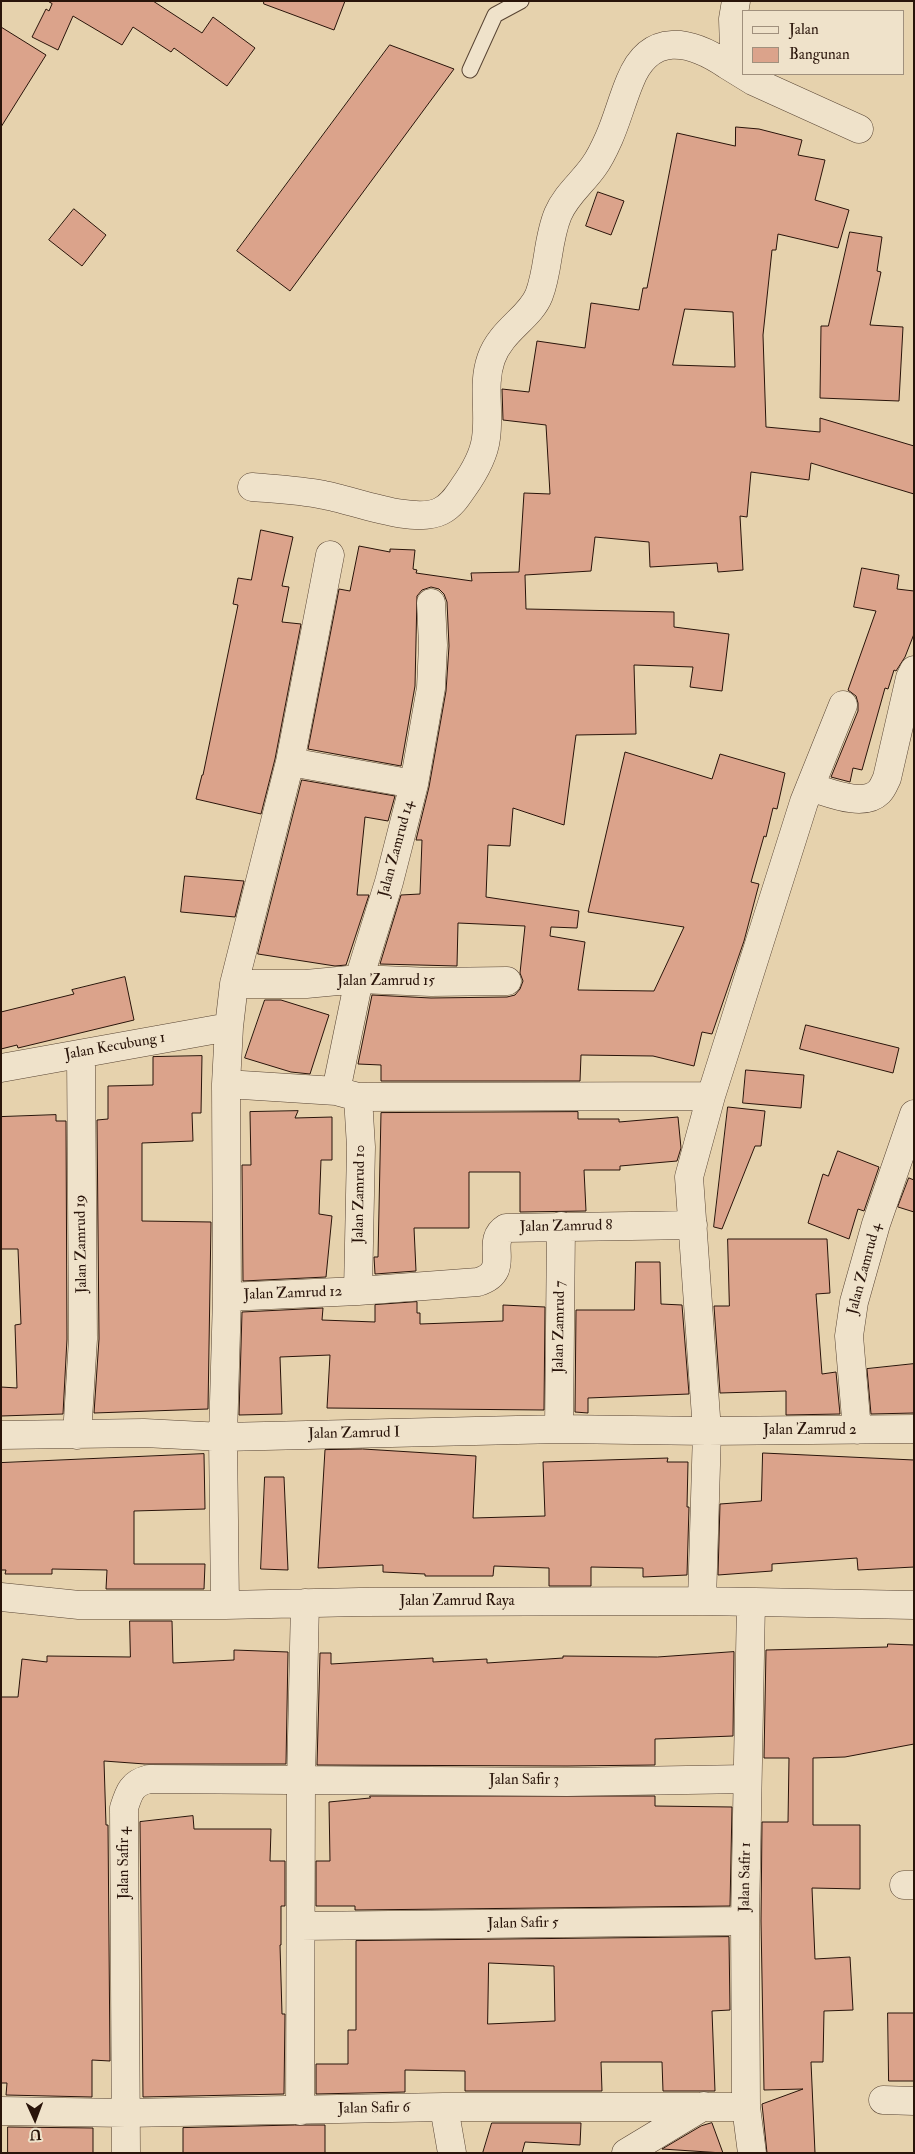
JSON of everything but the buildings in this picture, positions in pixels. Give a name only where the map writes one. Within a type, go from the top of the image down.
[{"type":"street","points":[[727,65],[734,48],[733,19],[736,1]]},
{"type":"street","points":[[252,487],[326,495],[403,513],[431,514],[442,511],[451,505],[467,482],[484,448],[487,425],[486,375],[495,350],[510,328],[534,304],[539,294],[551,234],[559,211],[571,193],[595,166],[638,65],[658,48],[678,44],[702,50],[742,74]]},
{"type":"street","points":[[743,75],[859,129]]},
{"type":"street","points":[[226,1605],[223,1437],[227,1296],[226,1084],[228,1027],[234,984],[290,762],[330,555]]},
{"type":"street","name":"Jalan Zamrud 14","points":[[347,1094],[359,979],[389,882],[414,784],[431,688],[433,645],[431,603]]},
{"type":"street","points":[[810,787],[854,798],[869,798],[880,792],[888,778],[910,678],[914,670]]},
{"type":"street","points":[[702,1601],[707,1431],[688,1177],[711,1096],[810,787],[843,705]]},
{"type":"street","points":[[290,762],[414,784]]},
{"type":"street","name":"Jalan Zamrud 15","points":[[234,984],[306,984],[359,979],[431,982],[507,981]]},
{"type":"street","name":"Jalan Kecubung 1","points":[[1,1068],[228,1027]]},
{"type":"street","name":"Jalan Zamrud 19","points":[[78,1435],[82,1339],[81,1054]]},
{"type":"street","points":[[226,1084],[347,1094],[711,1096]]},
{"type":"street","name":"Jalan Zamrud 10","points":[[347,1094],[360,1146],[358,1292]]},
{"type":"street","name":"Jalan Zamrud 4","points":[[857,1430],[849,1336],[854,1302],[876,1224],[914,1114]]},
{"type":"street","name":"Jalan Zamrud 8","points":[[358,1292],[478,1282],[487,1279],[495,1270],[497,1241],[506,1228],[693,1225]]},
{"type":"street","name":"Jalan Zamrud 7","points":[[559,1429],[561,1226]]},
{"type":"street","name":"Jalan Zamrud 12","points":[[227,1296],[358,1292]]},
{"type":"street","name":"Jalan Zamrud I","points":[[1,1435],[144,1433],[223,1437],[559,1429],[707,1431]]},
{"type":"street","name":"Jalan Zamrud 2","points":[[707,1431],[914,1429]]},
{"type":"street","name":"Jalan Zamrud Raya","points":[[1,1597],[79,1605],[702,1601],[914,1605]]},
{"type":"street","name":"Jalan Safir 1","points":[[751,1602],[745,1921],[746,2107],[752,2153]]},
{"type":"street","points":[[300,2111],[301,1781],[305,1603]]},
{"type":"street","name":"Jalan Safir 4","points":[[126,2153],[124,1808],[131,1788],[139,1781],[149,1779],[301,1781]]},
{"type":"street","name":"Jalan Safir 3","points":[[301,1781],[567,1782],[747,1779]]},
{"type":"street","name":"Jalan Safir 5","points":[[301,1926],[745,1921]]},
{"type":"street","points":[[884,2100],[914,2100]]},
{"type":"street","points":[[626,2153],[705,2106]]},
{"type":"street","points":[[444,2107],[452,2153]]},
{"type":"street","name":"Jalan Safir 6","points":[[1,2111],[126,2113],[444,2107],[746,2107]]},
{"type":"lane","points":[[470,70],[495,15],[520,1]]}]
